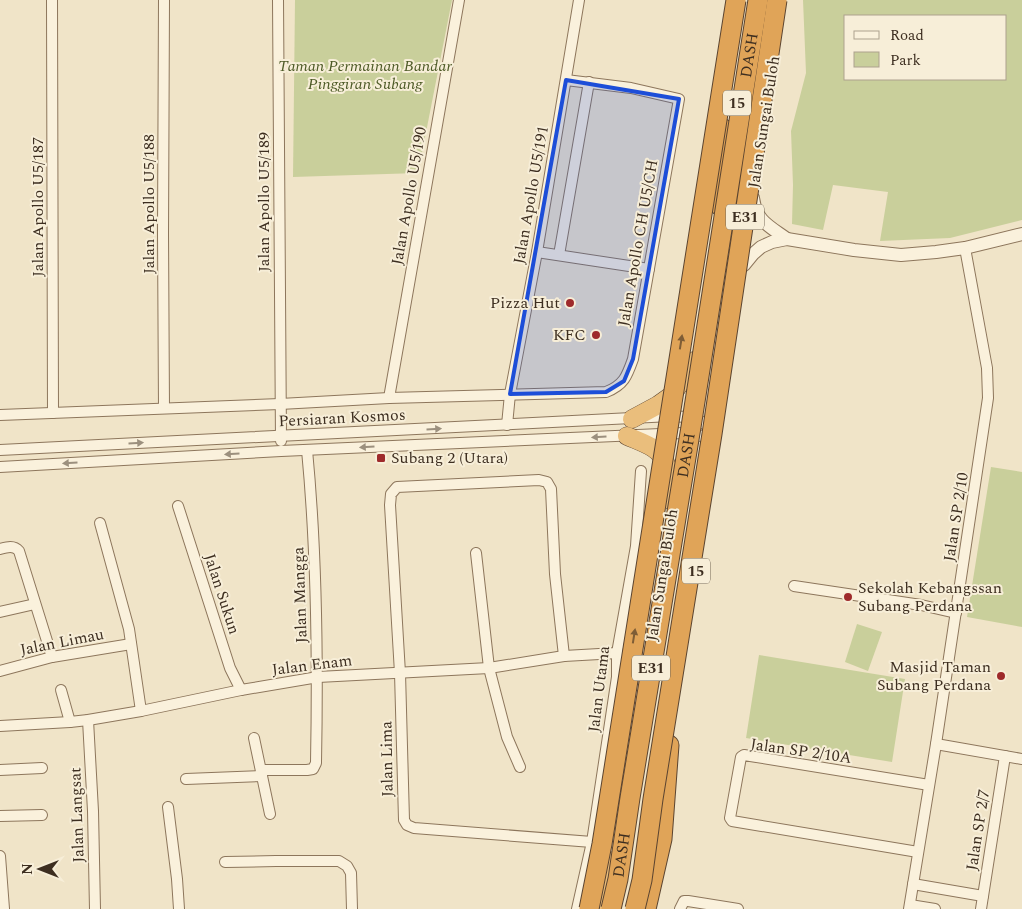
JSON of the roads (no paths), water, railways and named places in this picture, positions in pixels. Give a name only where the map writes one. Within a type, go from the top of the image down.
[{"type":"highway","points":[[719,206],[727,0]]},
{"type":"highway","points":[[589,909],[602,844],[736,0]]},
{"type":"highway","name":"Jalan Sungai Buloh","points":[[600,909],[616,851],[652,640],[719,206],[754,0]]},
{"type":"highway","name":"DASH","points":[[611,909],[618,879],[758,0]]},
{"type":"highway","name":"DASH","points":[[636,909],[642,880],[652,799],[711,443],[777,0]]},
{"type":"highway","name":"Jalan Sungai Buloh","points":[[636,909],[655,817],[705,516],[744,265],[782,0]]},
{"type":"highway","name":"Jalan Sungai Buloh","points":[[705,516],[715,432],[740,272],[747,243]]},
{"type":"highway","points":[[673,502],[669,470],[663,458],[629,427],[672,395],[696,360]]},
{"type":"highway","points":[[646,909],[662,839],[672,709]]},
{"type":"street","name":"Jalan Apollo U5/187","points":[[52,0],[54,413]]},
{"type":"street","name":"Jalan Apollo U5/188","points":[[164,0],[164,408]]},
{"type":"street","name":"Jalan Apollo U5/189","points":[[278,0],[281,451]]},
{"type":"street","name":"Jalan Apollo U5/190","points":[[389,398],[459,0]]},
{"type":"street","name":"Jalan Apollo U5/191","points":[[507,425],[510,394],[579,0]]},
{"type":"street","points":[[559,255],[589,82],[566,80]]},
{"type":"street","name":"Jalan Apollo CH U5/CH","points":[[510,394],[606,392],[616,388],[624,381],[633,359],[679,99],[631,88],[589,82]]},
{"type":"street","points":[[753,198],[754,207],[760,219],[786,239]]},
{"type":"street","points":[[744,265],[761,247],[786,239],[854,250],[901,255],[965,248],[1022,234]]},
{"type":"street","name":"Jalan SP 2/10","points":[[909,907],[936,744],[988,398],[987,368],[965,248]]},
{"type":"street","points":[[536,252],[649,269]]},
{"type":"street","points":[[0,415],[510,394]]},
{"type":"street","name":"Persiaran Kosmos","points":[[0,450],[507,425],[629,427],[671,416],[685,425]]},
{"type":"street","points":[[685,425],[698,420],[715,432]]},
{"type":"street","points":[[685,425],[702,436],[715,432]]},
{"type":"street","name":"Persiaran Kosmos","points":[[0,467],[307,450],[629,427],[685,425]]},
{"type":"street","name":"Jalan Mangga","points":[[262,773],[313,769],[316,763],[318,676],[312,498],[307,450]]},
{"type":"street","name":"Jalan Utama","points":[[577,909],[592,842],[617,677],[618,653],[636,546],[641,471]]},
{"type":"street","name":"Jalan Lima","points":[[564,656],[555,574],[551,489],[547,482],[539,480],[397,487],[391,494],[390,504],[400,673],[404,820],[407,825],[414,828],[592,842]]},
{"type":"street","name":"Jalan Sukun","points":[[178,506],[230,668],[241,690]]},
{"type":"street","points":[[100,523],[129,629],[141,711]]},
{"type":"street","points":[[0,549],[11,546],[19,551],[52,657]]},
{"type":"street","points":[[476,553],[489,668],[507,737],[520,767]]},
{"type":"street","points":[[794,586],[921,605],[956,614]]},
{"type":"street","points":[[0,612],[35,604]]},
{"type":"street","name":"Jalan Limau","points":[[0,671],[52,657],[131,644]]},
{"type":"street","name":"Jalan Enam","points":[[0,726],[88,720],[318,676],[489,668],[564,656],[618,653]]},
{"type":"street","points":[[61,690],[70,722]]},
{"type":"street","name":"Jalan Langsat","points":[[88,720],[93,811],[95,909]]},
{"type":"street","points":[[254,738],[270,814]]},
{"type":"street","points":[[936,744],[1022,759]]},
{"type":"street","name":"Jalan SP 2/10A","points":[[918,852],[732,822],[730,818],[742,757],[744,755],[929,785]]},
{"type":"street","name":"Jalan SP 2/7","points":[[981,909],[1005,756]]},
{"type":"street","points":[[0,770],[42,768]]},
{"type":"street","points":[[186,779],[262,773]]},
{"type":"street","points":[[168,807],[178,879],[179,909]]},
{"type":"street","points":[[0,816],[42,815]]},
{"type":"street","points":[[0,856],[4,909]]},
{"type":"street","points":[[225,862],[340,861],[347,866],[351,873],[352,909]]},
{"type":"street","points":[[913,884],[983,896]]},
{"type":"street","points":[[680,909],[684,902],[688,901],[738,909]]},
{"type":"street","points":[[909,907],[934,909]]},
{"type":"place","name":"Pizza Hut","points":[[570,303]]},
{"type":"place","name":"KFC","points":[[596,335]]},
{"type":"place","name":"Subang 2 (Utara)","points":[[381,458]]},
{"type":"place","name":"Sekolah Kebangssan Subang Perdana","points":[[848,597]]},
{"type":"place","name":"Masjid Taman Subang Perdana","points":[[1001,676]]},
{"type":"park label","name":"Taman Permainan Bandar Pinggiran Subang","points":[[365,75]]}]
